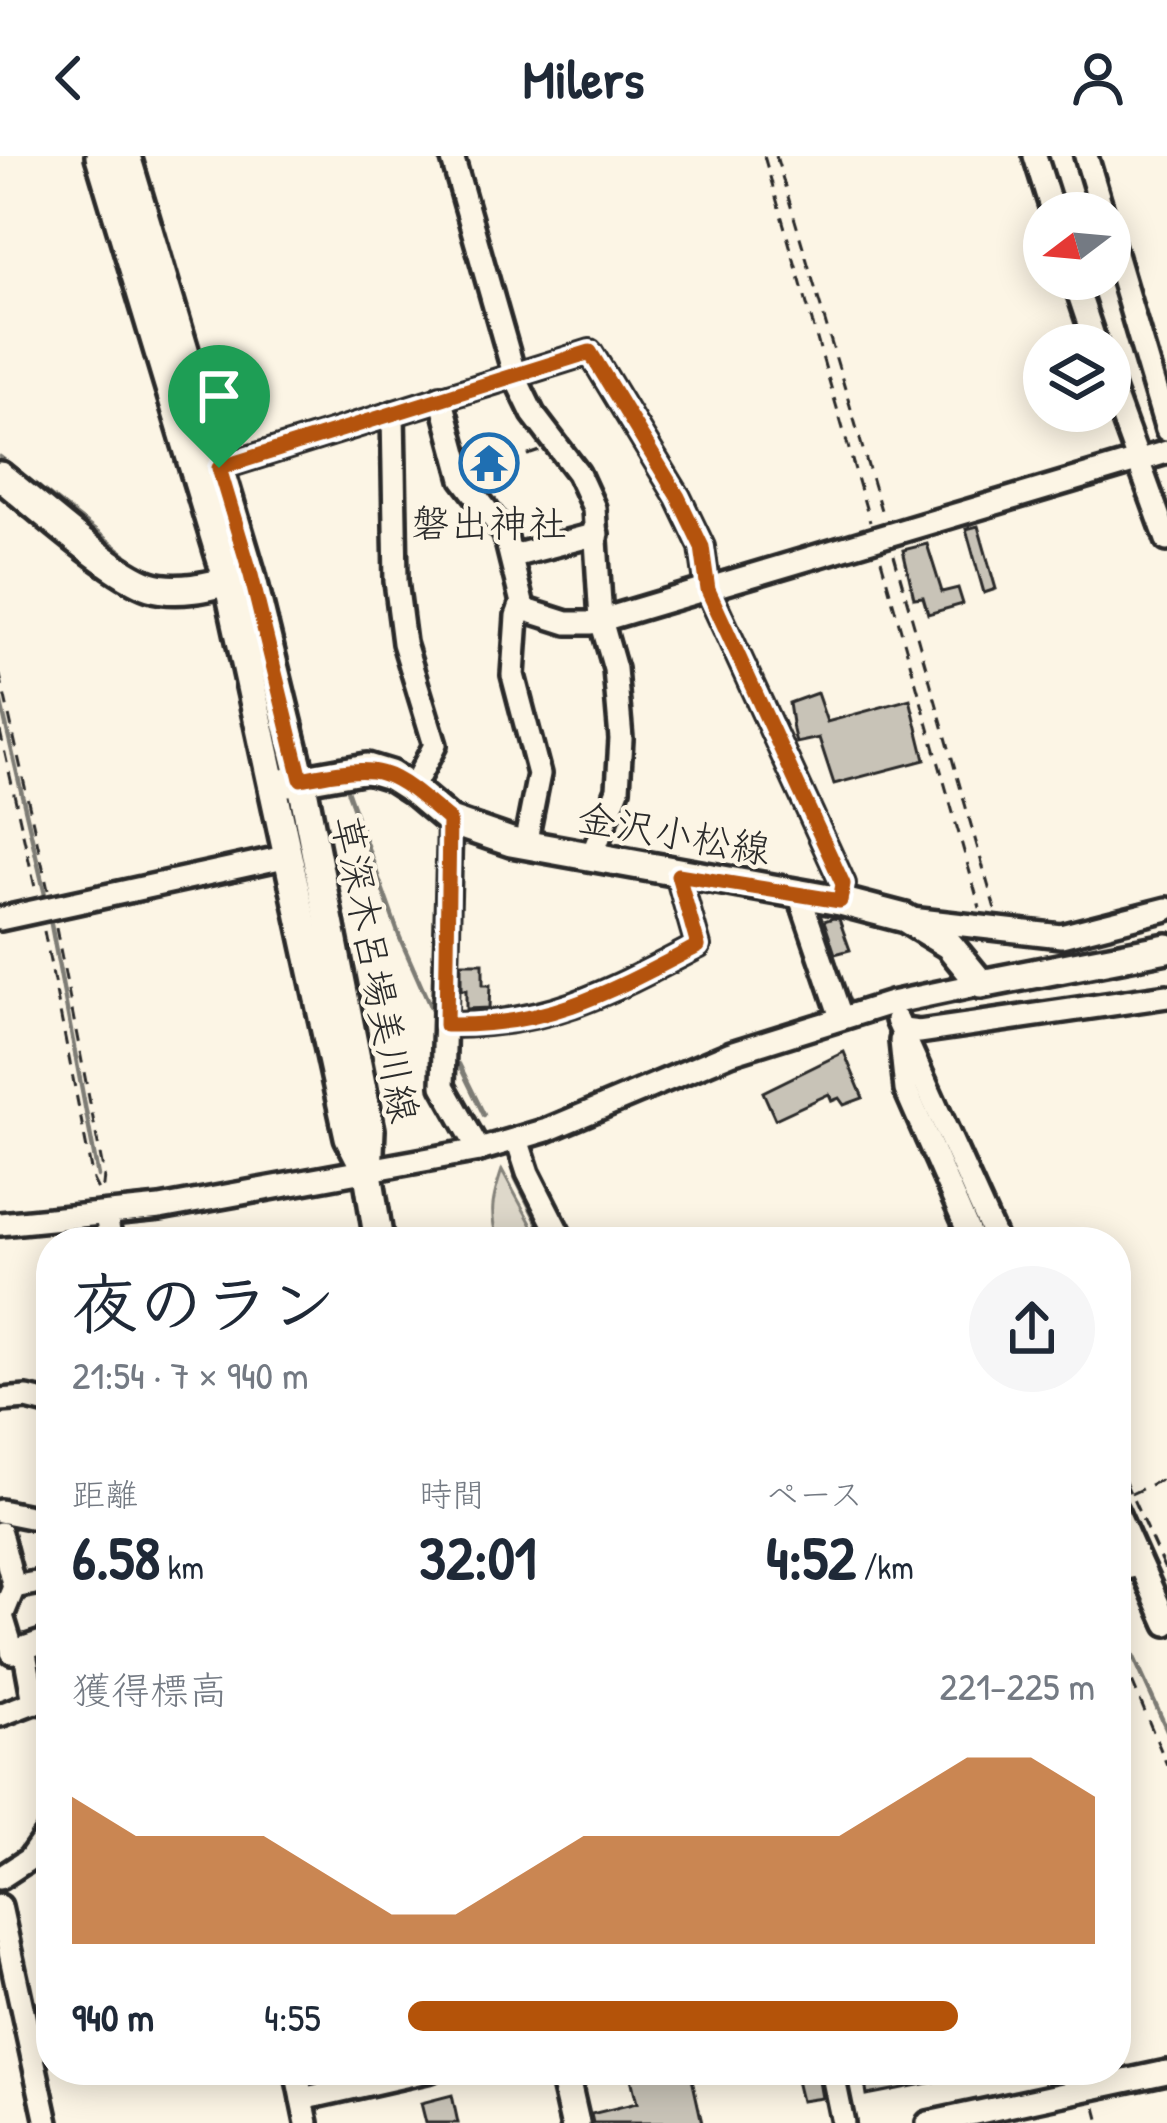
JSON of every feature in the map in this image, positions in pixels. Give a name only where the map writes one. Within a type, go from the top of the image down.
[{"type":"main road","points":[[100,156],[208,471]]},
{"type":"main road","points":[[126,156],[240,578],[287,783]]},
{"type":"main road","points":[[0,476],[124,573],[150,586],[179,590],[240,578]]},
{"type":"main road","name":"金沢小松線","points":[[287,783],[367,768],[390,775],[449,820],[525,845],[840,901],[905,919],[949,945],[982,984]]},
{"type":"main road","name":"草深木呂場美川線","points":[[287,783],[289,856],[350,1136],[368,1173]]},
{"type":"main road","name":"草深木呂場美川線","points":[[287,783],[370,1130],[368,1173],[377,1227]]},
{"type":"main road","points":[[982,984],[1167,948]]},
{"type":"main road","points":[[566,2085],[574,2123]]},
{"type":"street","points":[[452,156],[515,377],[532,414],[578,472],[594,508],[594,562],[601,620],[615,669],[621,739],[618,789],[591,858]]},
{"type":"street","points":[[1035,156],[1046,192]]},
{"type":"street","points":[[1086,156],[1097,192]]},
{"type":"street","points":[[1129,300],[1167,430]]},
{"type":"street","points":[[208,471],[590,352],[678,497],[702,547],[708,590],[843,884],[840,901]]},
{"type":"street","points":[[441,398],[463,479],[495,517],[512,556],[520,608],[513,675],[539,775],[525,845]]},
{"type":"street","points":[[393,413],[396,581],[404,643],[435,745],[412,789]]},
{"type":"street","points":[[1128,432],[1167,540]]},
{"type":"street","points":[[520,608],[567,623],[601,620],[1167,452]]},
{"type":"street","points":[[512,556],[597,534]]},
{"type":"street","points":[[449,820],[443,1086],[478,1150]]},
{"type":"street","points":[[0,919],[289,856]]},
{"type":"street","points":[[446,1025],[496,1026],[556,1013],[698,946],[678,875]]},
{"type":"street","points":[[799,894],[841,1017]]},
{"type":"street","points":[[905,919],[1061,936],[1167,909]]},
{"type":"street","points":[[0,1224],[106,1216],[478,1150],[517,1139],[731,1053],[841,1017],[897,1019],[982,984]]},
{"type":"street","points":[[897,1019],[919,1032],[1167,996]]},
{"type":"street","points":[[897,1019],[906,1090],[966,1227]]},
{"type":"street","points":[[897,1019],[990,1227]]},
{"type":"street","points":[[517,1139],[555,1227]]},
{"type":"street","points":[[106,1216],[108,1227]]},
{"type":"street","points":[[0,1400],[36,1400]]},
{"type":"street","points":[[0,1511],[36,1517]]},
{"type":"street","points":[[1131,1530],[1140,1565],[1167,1624]]},
{"type":"street","points":[[0,1533],[14,1587],[2,1616],[12,1652],[36,1692]]},
{"type":"street","points":[[1131,1567],[1140,1565]]},
{"type":"street","points":[[14,1587],[36,1583]]},
{"type":"street","points":[[0,1715],[36,1704]]},
{"type":"street","points":[[0,1878],[36,1849]]},
{"type":"street","points":[[0,1906],[36,2072]]},
{"type":"street","points":[[1131,2075],[1167,2072]]},
{"type":"street","points":[[39,2085],[47,2123]]},
{"type":"street","points":[[299,2085],[307,2123]]},
{"type":"street","points":[[302,2099],[364,2085]]},
{"type":"street","points":[[835,2085],[843,2123]]},
{"type":"street","points":[[928,2123],[1068,2085]]},
{"type":"path","points":[[508,462],[557,445]]},
{"type":"path","points":[[0,675],[104,1174],[102,1198],[93,1180],[46,909],[0,730]]},
{"type":"path","points":[[1131,1498],[1167,1477]]},
{"type":"path","points":[[1131,1514],[1167,1574]]},
{"type":"path","points":[[1131,1679],[1167,1765]]},
{"type":"shaded area","points":[[502,1170],[533,1227],[494,1227]]},
{"type":"building","name":"磐出神社","points":[[487,442],[490,450],[503,451],[509,466],[503,469],[505,475],[484,482],[470,448]]},
{"type":"building","points":[[978,526],[996,589],[984,593],[966,529]]},
{"type":"building","points":[[927,544],[942,592],[958,588],[963,604],[928,614],[923,597],[914,598],[903,550]]},
{"type":"building","points":[[817,693],[827,722],[910,699],[925,760],[834,784],[819,738],[796,743],[793,730],[789,703]]},
{"type":"building","points":[[839,919],[850,950],[835,954],[824,921]]},
{"type":"building","points":[[461,963],[483,963],[483,985],[490,985],[489,1008],[466,1009]]},
{"type":"building","points":[[844,1052],[863,1098],[844,1105],[839,1098],[832,1101],[829,1094],[775,1119],[763,1092]]},
{"type":"building","points":[[633,2085],[693,2085],[702,2123],[593,2123],[591,2114],[637,2103]]},
{"type":"building","points":[[797,2085],[820,2085],[822,2098],[801,2101]]},
{"type":"building","points":[[865,2085],[918,2085],[867,2095]]},
{"type":"building","points":[[452,2095],[458,2123],[426,2123],[421,2103]]},
{"type":"waterway","points":[[0,457],[125,554]]},
{"type":"waterway","points":[[0,699],[46,899]]},
{"type":"waterway","points":[[346,787],[400,938],[434,1015]]},
{"type":"waterway","points":[[50,919],[98,1176]]},
{"type":"waterway","points":[[459,1064],[484,1115]]},
{"type":"waterway","points":[[515,1177],[540,1227]]},
{"type":"waterway","points":[[1131,1651],[1167,1730]]},
{"type":"place","name":"磐出神社","points":[[489,463]]},
{"type":"route","points":[[590,352],[678,497],[702,547],[708,590],[843,884],[840,901],[678,875],[698,946],[556,1013],[496,1026],[446,1025],[449,820],[390,775],[367,768],[301,779],[251,575],[219,468],[590,352]]}]
